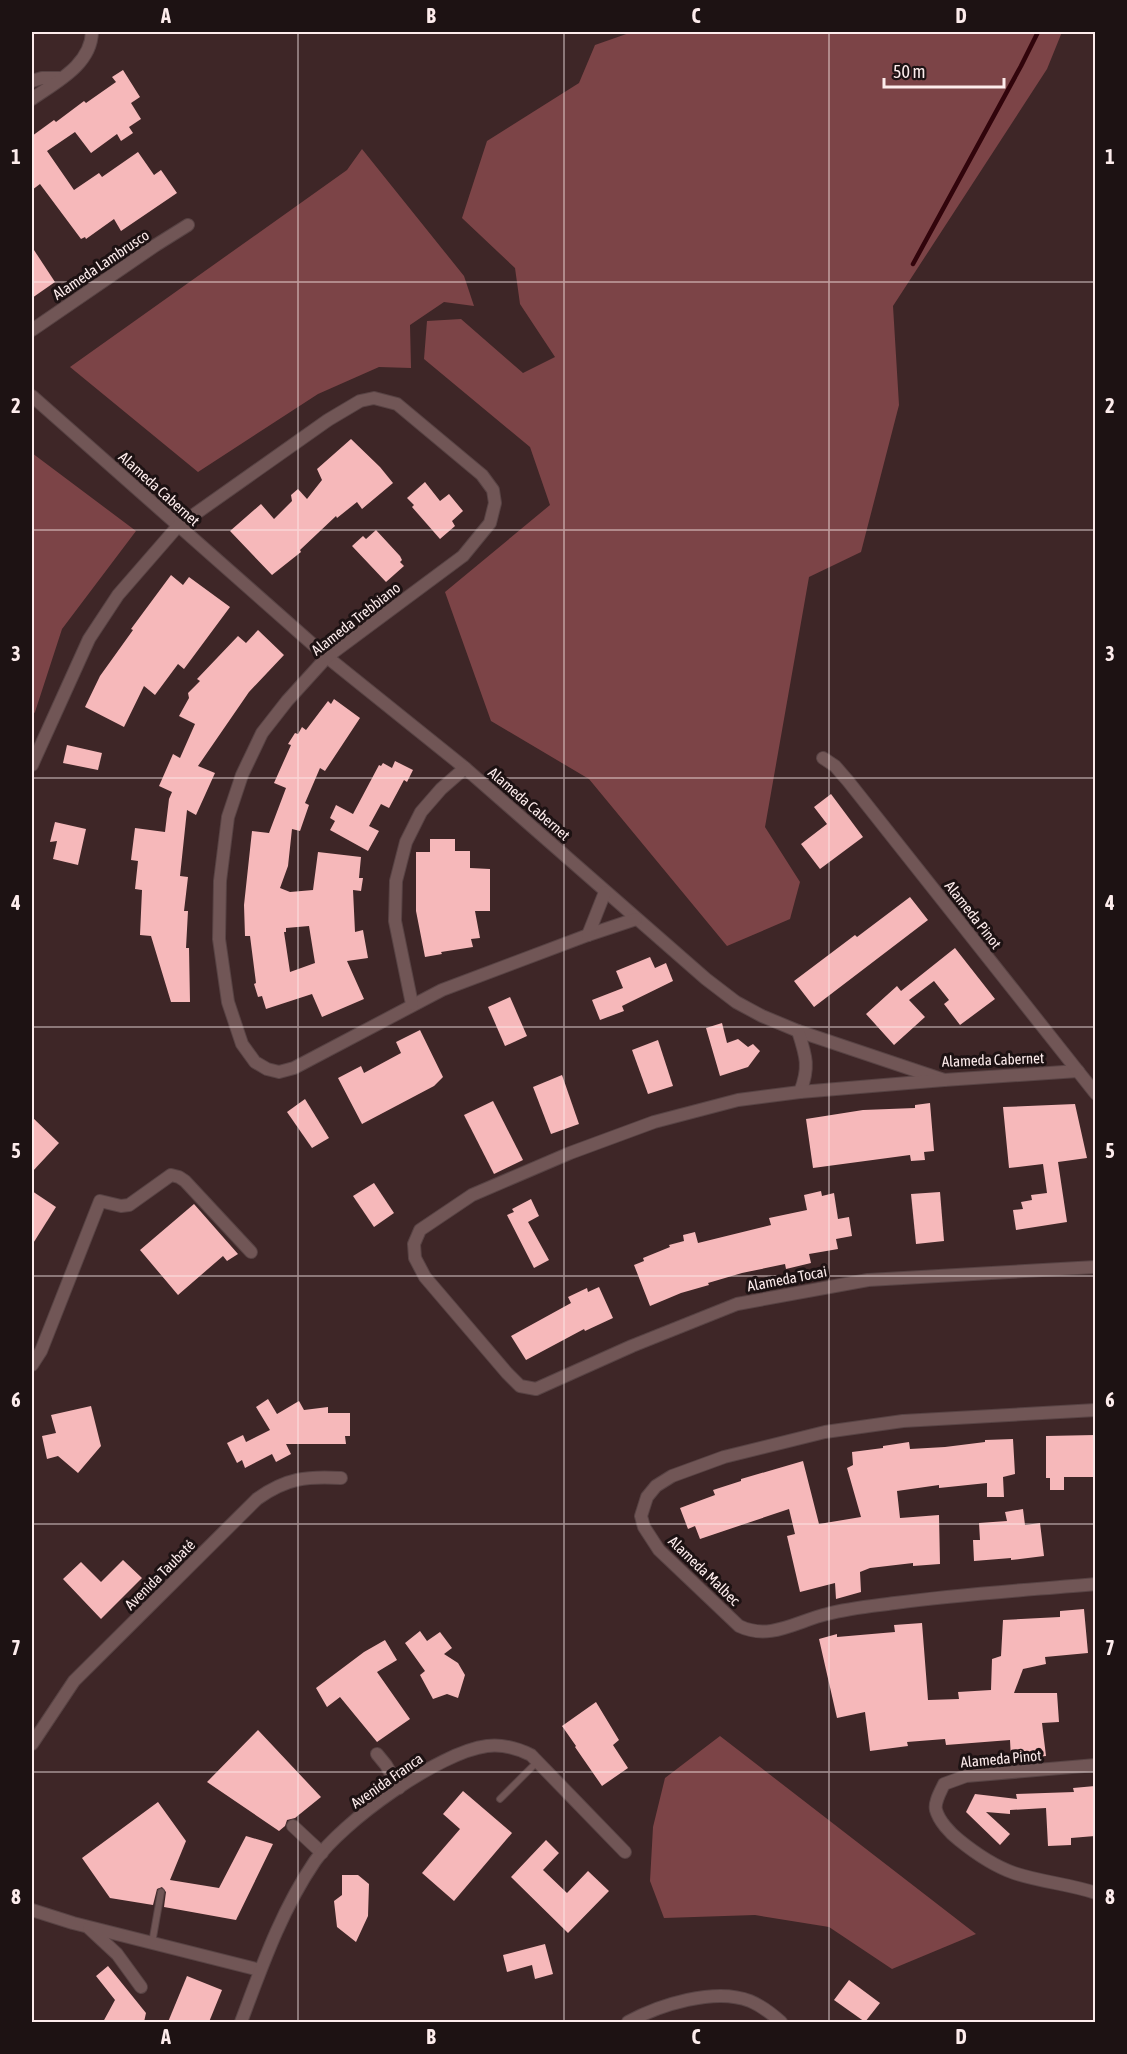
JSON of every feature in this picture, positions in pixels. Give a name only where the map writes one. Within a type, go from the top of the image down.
[{"type":"street","points":[[32,99],[82,60],[90,49],[92,32]]},
{"type":"street","points":[[32,81],[42,78],[61,78]]},
{"type":"street","name":"Alameda Lambrusco","points":[[32,330],[188,225]]},
{"type":"street","name":"Alameda Cabernet","points":[[32,396],[327,657],[465,768],[636,919],[736,1002],[798,1031],[944,1080],[1078,1071]]},
{"type":"street","name":"Alameda Trebbiano","points":[[32,765],[89,639],[118,595],[178,526],[328,420],[360,401],[374,398],[397,404],[482,475],[493,490],[495,503],[490,523],[463,556],[327,657],[286,701],[262,733],[242,775],[228,817],[220,881],[219,939],[228,1002],[242,1044],[255,1062],[267,1069],[279,1072],[294,1068],[442,990],[588,934],[636,919]]},
{"type":"street","name":"Alameda Pinot","points":[[823,758],[835,766],[848,781],[1095,1094]]},
{"type":"street","points":[[412,1004],[394,921],[396,881],[406,842],[421,812],[441,789],[465,768]]},
{"type":"street","points":[[588,934],[605,892]]},
{"type":"street","points":[[798,1031],[808,1063],[806,1078],[800,1092]]},
{"type":"street","name":"Alameda Tocai","points":[[944,1080],[800,1092],[738,1101],[654,1122],[570,1152],[472,1195],[420,1230],[414,1244],[414,1258],[425,1277],[507,1373],[520,1386],[536,1389],[632,1346],[737,1304],[868,1280],[1095,1267]]},
{"type":"street","points":[[32,1365],[41,1351],[88,1234],[98,1203],[103,1201],[121,1206],[129,1205],[171,1175],[178,1176],[251,1252]]},
{"type":"street","name":"Alameda Malbec","points":[[1095,1410],[903,1421],[825,1432],[724,1457],[672,1476],[656,1486],[647,1497],[641,1516],[644,1527],[659,1550],[739,1626],[759,1633],[787,1628],[826,1614],[941,1596],[1095,1584]]},
{"type":"street","name":"Avenida Taubaté","points":[[32,1744],[74,1681],[257,1499],[274,1487],[295,1480],[315,1476],[341,1478]]},
{"type":"street","name":"Avenida Franca","points":[[241,2022],[288,1904],[322,1853],[343,1830],[418,1774],[460,1753],[478,1748],[503,1746],[531,1755],[625,1852]]},
{"type":"street","points":[[377,1754],[399,1788]]},
{"type":"street","name":"Alameda Pinot","points":[[1095,1765],[959,1778],[944,1784],[936,1809],[954,1836],[971,1850],[999,1867],[1014,1873],[1095,1893]]},
{"type":"street","points":[[293,1826],[322,1853]]},
{"type":"street","points":[[32,1910],[88,1927],[260,1970]]},
{"type":"street","points":[[88,1927],[117,1954],[141,1987]]},
{"type":"street","points":[[627,2022],[674,2002],[711,1997],[749,2001],[771,2013],[781,2022]]},
{"type":"lane","points":[[500,1799],[537,1762]]},
{"type":"lane","points":[[152,1943],[161,1892]]},
{"type":"shaded area","points":[[632,32],[1062,32],[1047,69],[893,306],[899,405],[861,552],[809,577],[765,827],[800,882],[790,919],[727,946],[589,779],[491,721],[445,592],[550,505],[530,447],[424,359],[427,321],[461,319],[523,373],[555,357],[520,304],[515,268],[462,218],[487,141],[579,83],[595,45]]},
{"type":"shaded area","points":[[362,149],[464,276],[474,306],[444,302],[410,325],[411,368],[379,367],[318,394],[198,472],[70,367],[347,170]]},
{"type":"shaded area","points":[[32,453],[136,531],[62,629],[32,716]]},
{"type":"shaded area","points":[[720,1736],[976,1934],[892,1969],[829,1927],[755,1915],[664,1918],[650,1881],[653,1827],[665,1778]]},
{"type":"building","points":[[123,70],[140,97],[131,103],[141,119],[129,127],[133,133],[121,141],[117,134],[91,153],[75,132],[47,151],[74,190],[99,173],[102,177],[138,152],[154,175],[161,170],[177,193],[121,231],[114,219],[86,239],[85,237],[81,239],[40,184],[32,190],[32,136],[116,82],[112,77]]},
{"type":"building","points":[[32,247],[55,282],[32,298]]},
{"type":"building","points":[[351,439],[393,483],[362,509],[357,502],[337,518],[336,516],[300,550],[301,552],[272,575],[230,531],[261,504],[274,519],[292,501],[291,495],[298,489],[307,499],[322,480],[317,469]]},
{"type":"building","points":[[425,482],[440,501],[449,494],[463,511],[452,521],[455,526],[440,539],[407,498]]},
{"type":"building","points":[[376,530],[400,556],[402,560],[400,562],[404,566],[386,582],[352,546],[363,536],[366,539]]},
{"type":"building","points":[[171,575],[183,585],[189,577],[230,607],[184,669],[178,664],[155,695],[144,686],[124,727],[85,707],[100,676]]},
{"type":"building","points":[[258,630],[284,655],[249,692],[198,766],[215,773],[196,815],[187,810],[180,876],[188,877],[184,911],[188,911],[186,948],[189,948],[190,1002],[171,1002],[151,936],[140,935],[142,890],[135,889],[138,861],[131,860],[135,828],[165,832],[172,792],[159,786],[173,754],[180,758],[195,724],[179,716],[189,698],[188,693],[200,681],[197,679],[238,636],[246,643]]},
{"type":"building","points":[[334,699],[360,718],[325,771],[320,768],[305,803],[309,805],[300,831],[292,829],[288,866],[280,888],[290,892],[313,890],[318,852],[361,857],[359,878],[363,878],[361,891],[353,890],[355,932],[363,930],[368,958],[347,961],[364,999],[322,1017],[312,994],[266,1009],[262,996],[258,997],[254,984],[256,983],[250,936],[245,936],[244,905],[252,831],[269,833],[286,788],[274,783],[291,745],[288,744],[302,727],[306,730],[328,701],[331,704]],"holes":[[[309,926],[315,963],[290,972],[284,932],[286,928]]]},
{"type":"building","points":[[67,745],[102,753],[98,770],[63,763]]},
{"type":"building","points":[[395,761],[413,770],[407,782],[404,780],[389,808],[381,804],[369,826],[379,831],[368,851],[330,830],[335,821],[330,818],[336,805],[353,814],[379,765],[383,763],[392,768]]},
{"type":"building","points":[[831,794],[863,837],[820,869],[801,844],[827,824],[814,807]]},
{"type":"building","points":[[55,822],[86,829],[78,865],[53,859],[57,841],[50,842]]},
{"type":"building","points":[[430,839],[455,839],[455,851],[470,851],[470,868],[490,869],[490,911],[475,911],[480,938],[471,939],[473,947],[425,957],[416,911],[416,852],[430,852]]},
{"type":"building","points":[[910,897],[928,920],[814,1007],[794,981]]},
{"type":"building","points":[[955,948],[995,999],[960,1025],[944,1004],[949,1000],[934,981],[909,1000],[925,1017],[894,1045],[866,1014],[897,986],[901,991]]},
{"type":"building","points":[[650,957],[655,968],[666,963],[673,981],[622,1006],[624,1011],[600,1020],[592,1000],[623,988],[616,971]]},
{"type":"building","points":[[510,997],[527,1036],[505,1046],[488,1007]]},
{"type":"building","points":[[722,1023],[727,1043],[738,1039],[748,1047],[753,1044],[760,1051],[748,1067],[720,1076],[706,1028]]},
{"type":"building","points":[[420,1030],[443,1077],[434,1086],[362,1124],[338,1078],[361,1066],[364,1073],[401,1053],[396,1042]]},
{"type":"building","points":[[658,1040],[673,1086],[648,1094],[632,1050]]},
{"type":"building","points":[[562,1075],[579,1124],[551,1134],[533,1087]]},
{"type":"building","points":[[305,1099],[329,1138],[312,1148],[287,1112]]},
{"type":"building","points":[[493,1101],[523,1160],[494,1174],[464,1115]]},
{"type":"building","points":[[930,1103],[934,1151],[924,1152],[925,1160],[911,1161],[910,1155],[813,1168],[806,1119],[863,1110],[915,1108],[915,1105]]},
{"type":"building","points":[[1075,1104],[1087,1158],[1058,1162],[1067,1222],[1016,1230],[1013,1210],[1023,1209],[1021,1202],[1032,1200],[1031,1195],[1047,1193],[1043,1164],[1009,1168],[1003,1107]]},
{"type":"building","points":[[32,1117],[59,1143],[32,1172]]},
{"type":"building","points":[[374,1183],[394,1213],[374,1227],[353,1196]]},
{"type":"building","points":[[32,1191],[56,1207],[32,1245]]},
{"type":"building","points":[[821,1191],[822,1196],[834,1193],[838,1219],[849,1217],[852,1236],[836,1239],[838,1249],[809,1254],[811,1263],[786,1269],[785,1264],[742,1273],[708,1283],[709,1285],[681,1293],[650,1306],[634,1265],[644,1261],[643,1258],[670,1247],[669,1245],[684,1241],[683,1235],[695,1232],[698,1243],[771,1225],[769,1218],[807,1210],[804,1195]]},
{"type":"building","points":[[940,1192],[944,1241],[916,1244],[911,1194]]},
{"type":"building","points":[[531,1199],[539,1216],[528,1222],[549,1260],[534,1268],[507,1215],[514,1212],[512,1209]]},
{"type":"building","points":[[194,1204],[238,1254],[227,1261],[223,1256],[178,1295],[140,1250]]},
{"type":"building","points":[[599,1287],[613,1318],[585,1331],[584,1329],[526,1360],[511,1336],[571,1303],[568,1297],[587,1288],[588,1292]]},
{"type":"building","points":[[268,1399],[277,1414],[299,1401],[304,1410],[328,1407],[328,1413],[350,1413],[350,1436],[345,1436],[346,1444],[286,1444],[291,1454],[276,1462],[272,1454],[245,1468],[242,1460],[237,1463],[227,1443],[243,1435],[246,1442],[270,1430],[256,1407]]},
{"type":"building","points":[[91,1406],[101,1446],[78,1473],[58,1456],[47,1459],[42,1436],[56,1433],[51,1415]]},
{"type":"building","points":[[1095,1435],[1095,1477],[1064,1477],[1064,1490],[1050,1490],[1050,1478],[1046,1478],[1046,1436]]},
{"type":"building","points":[[1013,1439],[1015,1474],[1003,1477],[1004,1497],[987,1497],[987,1483],[939,1488],[939,1485],[897,1491],[900,1518],[939,1515],[940,1564],[913,1566],[913,1563],[870,1568],[860,1572],[861,1592],[836,1599],[835,1583],[800,1592],[787,1536],[795,1534],[789,1509],[700,1539],[695,1526],[688,1529],[680,1508],[715,1495],[713,1490],[741,1481],[741,1479],[803,1461],[819,1524],[861,1517],[847,1468],[853,1465],[852,1452],[909,1442],[910,1449]]},
{"type":"building","points":[[1023,1509],[1025,1525],[1040,1523],[1044,1556],[974,1561],[973,1540],[980,1540],[979,1523],[1007,1521],[1005,1512]]},
{"type":"building","points":[[123,1560],[142,1578],[101,1619],[63,1579],[81,1562],[101,1582]]},
{"type":"building","points":[[1084,1609],[1088,1653],[1045,1657],[1046,1664],[1023,1669],[1014,1693],[1057,1693],[1059,1722],[1042,1723],[1046,1756],[1011,1759],[1010,1740],[946,1745],[945,1739],[907,1742],[908,1746],[870,1751],[865,1712],[837,1718],[819,1639],[837,1634],[837,1637],[895,1632],[894,1625],[922,1623],[928,1700],[959,1699],[958,1692],[991,1690],[992,1659],[1001,1656],[1003,1620],[1060,1617],[1060,1611]]},
{"type":"building","points":[[420,1631],[427,1641],[440,1632],[452,1648],[444,1654],[458,1663],[465,1675],[458,1698],[447,1694],[433,1699],[420,1675],[425,1671],[405,1643]]},
{"type":"building","points":[[385,1640],[397,1660],[377,1672],[410,1719],[377,1742],[340,1697],[327,1707],[316,1688],[364,1652]]},
{"type":"building","points":[[596,1702],[619,1740],[613,1745],[628,1768],[602,1786],[562,1726]]},
{"type":"building","points":[[258,1730],[321,1797],[295,1818],[287,1820],[285,1826],[279,1831],[207,1782]]},
{"type":"building","points":[[1095,1786],[1095,1836],[1071,1838],[1071,1845],[1048,1846],[1046,1808],[1010,1810],[1010,1814],[986,1812],[1010,1834],[1000,1845],[966,1812],[975,1794],[1017,1799],[1016,1794],[1074,1792],[1073,1788]]},
{"type":"building","points":[[463,1791],[512,1833],[454,1901],[422,1873],[460,1829],[443,1814]]},
{"type":"building","points":[[158,1802],[186,1841],[170,1880],[219,1888],[246,1836],[273,1844],[236,1920],[164,1907],[166,1892],[162,1887],[157,1889],[153,1905],[110,1898],[82,1858]]},
{"type":"building","points":[[546,1840],[559,1853],[543,1870],[567,1893],[588,1871],[609,1891],[568,1933],[511,1877]]},
{"type":"building","points":[[342,1875],[358,1875],[369,1884],[368,1916],[356,1942],[337,1927],[334,1901],[342,1895]]},
{"type":"building","points":[[545,1944],[553,1974],[535,1979],[532,1965],[507,1972],[503,1955]]},
{"type":"building","points":[[108,1966],[146,2013],[144,2022],[103,2022],[115,2000],[96,1976]]},
{"type":"building","points":[[187,1976],[222,1990],[209,2022],[168,2022]]},
{"type":"building","points":[[849,1980],[880,2003],[865,2022],[834,2000]]},
{"type":"waterway","points":[[913,264],[1038,32]]}]
